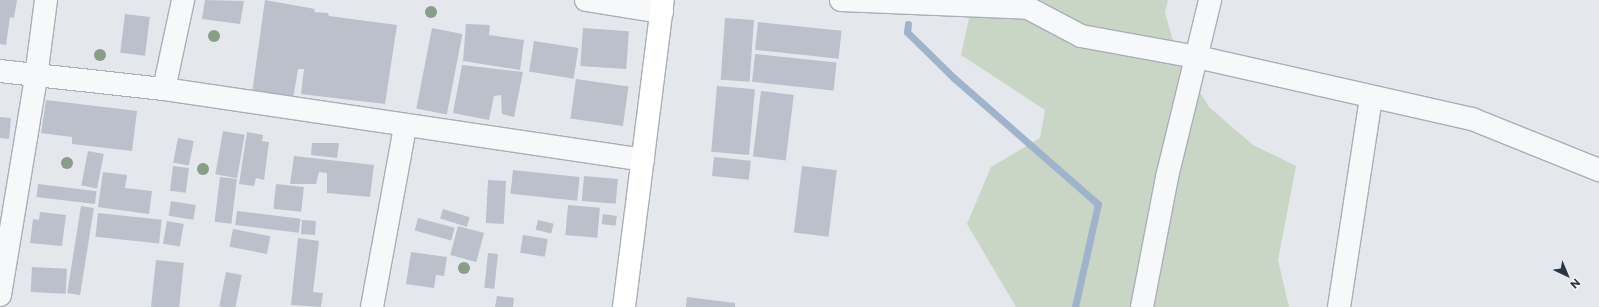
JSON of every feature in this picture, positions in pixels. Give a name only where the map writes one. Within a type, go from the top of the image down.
[{"type":"main road","points":[[624,307],[663,6]]},
{"type":"street","points":[[0,295],[36,77],[46,0]]},
{"type":"street","points":[[164,89],[183,0]]},
{"type":"street","points":[[586,0],[663,6]]},
{"type":"street","points":[[841,0],[1028,8],[1081,36],[1196,57],[1472,119],[1599,170]]},
{"type":"street","points":[[1142,307],[1167,177],[1210,0]]},
{"type":"street","points":[[0,71],[36,77],[164,89],[405,127],[643,160]]},
{"type":"street","points":[[1339,307],[1372,97]]},
{"type":"street","points":[[372,307],[405,127]]},
{"type":"green space","points":[[973,0],[1168,0],[1165,13],[1177,54],[1209,107],[1253,145],[1296,166],[1278,260],[1289,307],[1016,307],[967,224],[991,167],[1040,138],[1045,110],[961,55]]},
{"type":"building","points":[[0,0],[17,0],[14,18],[10,17],[6,45],[0,44]]},
{"type":"building","points":[[205,0],[244,1],[240,24],[202,19]]},
{"type":"building","points":[[265,0],[315,9],[314,12],[328,13],[329,16],[397,25],[385,104],[301,94],[304,69],[298,69],[293,99],[252,93]]},
{"type":"building","points":[[125,14],[150,17],[145,56],[120,53]]},
{"type":"building","points":[[725,18],[754,20],[750,82],[721,80]]},
{"type":"building","points":[[758,22],[842,31],[839,59],[755,50]]},
{"type":"building","points":[[466,24],[490,25],[489,35],[524,40],[520,70],[463,61]]},
{"type":"building","points":[[432,28],[462,34],[447,114],[416,108]]},
{"type":"building","points":[[583,28],[629,31],[626,69],[580,66]]},
{"type":"building","points":[[534,41],[578,48],[574,79],[529,72]]},
{"type":"building","points":[[755,54],[837,63],[834,90],[752,82]]},
{"type":"building","points":[[462,65],[523,72],[514,117],[502,114],[501,95],[494,96],[489,120],[453,113]]},
{"type":"building","points":[[576,79],[628,86],[623,126],[570,119]]},
{"type":"building","points":[[717,86],[755,89],[749,155],[711,152]]},
{"type":"building","points":[[761,91],[794,95],[786,161],[753,157]]},
{"type":"building","points":[[46,100],[137,111],[132,151],[72,144],[72,137],[41,133]]},
{"type":"building","points":[[0,117],[11,118],[9,139],[0,138]]},
{"type":"building","points":[[223,131],[245,135],[237,178],[215,174]]},
{"type":"building","points":[[247,132],[263,135],[262,141],[269,142],[264,180],[256,178],[254,186],[239,184]]},
{"type":"building","points":[[178,138],[194,141],[189,166],[173,163]]},
{"type":"building","points":[[312,143],[339,143],[337,158],[311,155]]},
{"type":"building","points":[[88,151],[104,154],[97,188],[81,185]]},
{"type":"building","points":[[294,156],[374,165],[370,197],[327,193],[327,173],[319,172],[316,184],[290,184]]},
{"type":"building","points":[[714,157],[751,161],[749,180],[712,176]]},
{"type":"building","points":[[173,166],[189,168],[186,193],[170,191]]},
{"type":"building","points":[[802,166],[837,170],[829,237],[794,233]]},
{"type":"building","points":[[513,170],[580,177],[577,201],[510,194]]},
{"type":"building","points":[[103,172],[127,175],[125,188],[152,191],[149,214],[98,207]]},
{"type":"building","points":[[584,176],[618,179],[616,204],[582,201]]},
{"type":"building","points":[[220,177],[237,179],[231,224],[215,222]]},
{"type":"building","points":[[488,180],[506,181],[504,224],[486,223]]},
{"type":"building","points":[[38,184],[97,191],[95,204],[36,197]]},
{"type":"building","points":[[276,184],[304,187],[301,212],[273,209]]},
{"type":"building","points":[[171,201],[196,205],[193,220],[169,216]]},
{"type":"building","points":[[568,205],[600,208],[597,238],[565,235]]},
{"type":"building","points":[[81,206],[94,208],[80,295],[67,293]]},
{"type":"building","points":[[443,209],[470,217],[467,227],[440,219]]},
{"type":"building","points":[[237,211],[301,219],[299,233],[235,225]]},
{"type":"building","points":[[40,212],[66,215],[62,246],[30,243],[33,219],[39,220]]},
{"type":"building","points":[[98,213],[162,220],[159,244],[95,237]]},
{"type":"building","points":[[603,214],[617,216],[615,226],[602,224]]},
{"type":"building","points":[[418,218],[455,228],[451,240],[415,231]]},
{"type":"building","points":[[302,220],[316,221],[315,235],[301,234]]},
{"type":"building","points":[[538,220],[554,224],[551,234],[536,230]]},
{"type":"building","points":[[167,221],[184,224],[180,247],[163,244]]},
{"type":"building","points":[[458,226],[484,233],[476,262],[450,255]]},
{"type":"building","points":[[233,229],[270,236],[267,254],[230,247]]},
{"type":"building","points":[[523,235],[548,239],[545,257],[520,253]]},
{"type":"building","points":[[298,238],[319,241],[313,292],[323,293],[321,307],[291,305]]},
{"type":"building","points":[[411,252],[447,257],[444,276],[436,275],[434,288],[406,284]]},
{"type":"building","points":[[488,253],[498,254],[494,289],[484,288]]},
{"type":"building","points":[[156,260],[184,263],[179,307],[151,307]]},
{"type":"building","points":[[32,267],[67,269],[66,294],[31,292]]},
{"type":"building","points":[[226,272],[242,275],[235,307],[219,306]]},
{"type":"building","points":[[497,296],[514,298],[513,307],[495,307]]},
{"type":"building","points":[[687,297],[735,303],[735,307],[686,307]]},
{"type":"waterway","points":[[908,24],[907,32],[954,78],[1098,204],[1075,307]]}]
